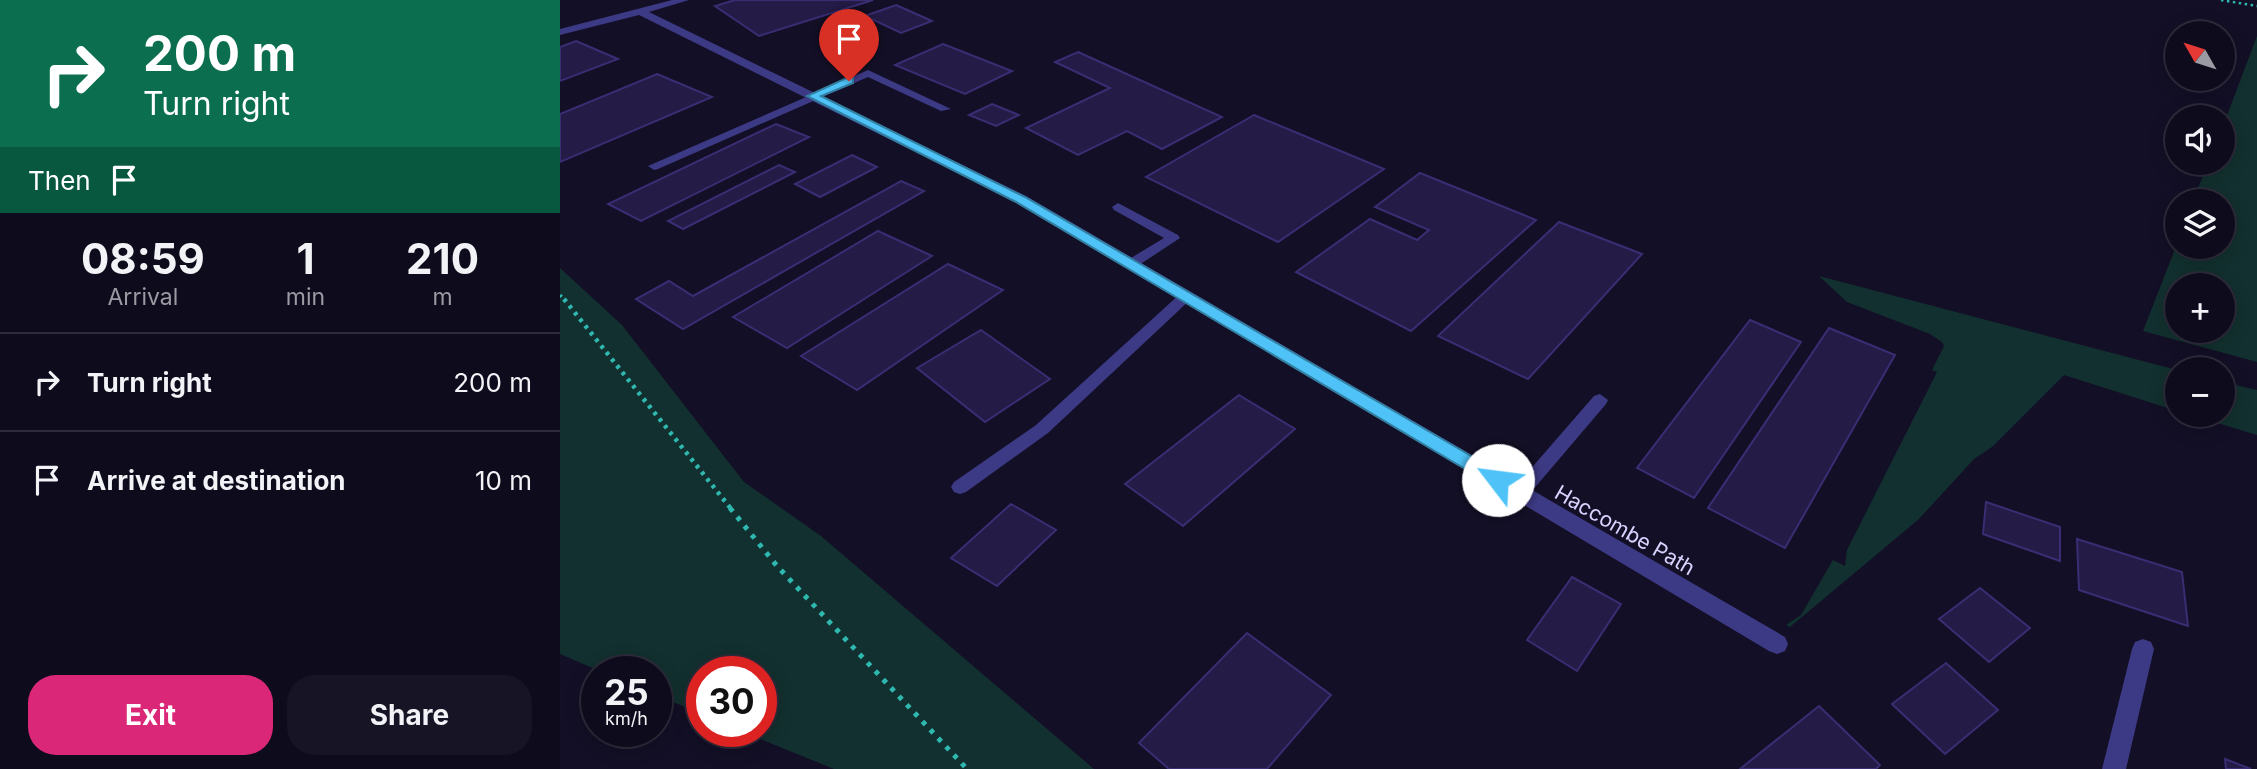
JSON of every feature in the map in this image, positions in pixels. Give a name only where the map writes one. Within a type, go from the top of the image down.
[{"type":"street","points":[[560,32],[684,0]]},
{"type":"street","name":"Haccombe Path","points":[[639,11],[1021,199],[1777,644]]},
{"type":"street","points":[[2114,769],[2143,649]]},
{"type":"lane","points":[[654,166],[868,73],[945,109]]},
{"type":"lane","points":[[1118,207],[1173,238],[1131,264]]},
{"type":"lane","points":[[960,487],[1042,429],[1186,296]]},
{"type":"lane","points":[[1520,493],[1600,400]]},
{"type":"path","points":[[2221,0],[2257,6]]},
{"type":"path","points":[[560,295],[777,566],[967,769]]},
{"type":"green space","points":[[2257,36],[2257,362],[2187,343],[2235,343],[2235,273],[2166,273],[2171,259],[2235,259],[2235,189],[2198,189],[2203,175],[2235,175],[2235,105],[2231,105]]},
{"type":"green space","points":[[560,268],[622,325],[744,482],[821,536],[1094,769],[834,769],[777,746],[777,656],[686,656],[686,707],[672,702],[672,656],[581,656],[581,663],[560,654]]},
{"type":"green space","points":[[2165,275],[2165,337],[2143,331]]},
{"type":"green space","points":[[1819,276],[2165,367],[2165,407],[2064,375],[1992,447],[1974,459],[1919,519],[1790,627],[1786,625],[1801,615],[1833,560],[1845,566],[1847,550],[1937,372],[1932,370],[1944,346],[1930,334],[1847,302]]},
{"type":"green space","points":[[2235,385],[2257,390],[2257,435],[2231,427],[2235,427]]},
{"type":"building","points":[[735,0],[873,0],[759,36],[715,6]]},
{"type":"building","points":[[896,5],[932,21],[901,33],[865,16]]},
{"type":"building","points":[[576,41],[618,59],[560,81],[560,47]]},
{"type":"building","points":[[943,44],[1012,71],[965,94],[895,65]]},
{"type":"building","points":[[1078,52],[1222,117],[1162,149],[1127,131],[1078,155],[1026,128],[1110,88],[1055,62]]},
{"type":"building","points":[[657,74],[712,97],[560,162],[560,114]]},
{"type":"building","points":[[992,104],[1019,115],[996,126],[969,115]]},
{"type":"building","points":[[1254,115],[1384,169],[1278,242],[1146,177]]},
{"type":"building","points":[[776,124],[809,137],[641,221],[608,204]]},
{"type":"building","points":[[852,155],[877,167],[820,197],[795,184]]},
{"type":"building","points":[[779,165],[795,172],[683,229],[668,221]]},
{"type":"building","points":[[1420,173],[1536,220],[1411,331],[1296,272],[1370,219],[1417,240],[1429,230],[1375,207]]},
{"type":"building","points":[[901,181],[924,191],[683,329],[636,299],[669,281],[693,296]]},
{"type":"building","points":[[1559,222],[1642,254],[1528,379],[1438,336]]},
{"type":"building","points":[[878,231],[932,256],[787,348],[733,317]]},
{"type":"building","points":[[948,264],[1003,290],[857,390],[801,356]]},
{"type":"building","points":[[1750,320],[1801,342],[1694,498],[1637,468]]},
{"type":"building","points":[[1829,328],[1895,355],[1785,548],[1708,508]]},
{"type":"building","points":[[981,330],[1050,379],[985,422],[917,368]]},
{"type":"building","points":[[1239,395],[1295,429],[1183,526],[1125,484]]},
{"type":"building","points":[[1986,502],[2060,527],[2060,561],[1983,534]]},
{"type":"building","points":[[1011,504],[1056,530],[997,586],[951,558]]},
{"type":"building","points":[[2077,539],[2182,572],[2188,626],[2079,590]]},
{"type":"building","points":[[1572,577],[1621,604],[1577,671],[1527,640]]},
{"type":"building","points":[[1980,588],[2030,628],[1989,662],[1939,619]]},
{"type":"building","points":[[1247,633],[1331,695],[1267,769],[1169,769],[1139,743]]},
{"type":"building","points":[[1946,663],[1998,710],[1945,754],[1892,704]]},
{"type":"building","points":[[1819,706],[1880,765],[1876,769],[1740,769]]},
{"type":"building","points":[[2225,759],[2251,769],[2226,769]]},
{"type":"route","points":[[849,81],[812,96],[1021,199],[1498,480]]}]
